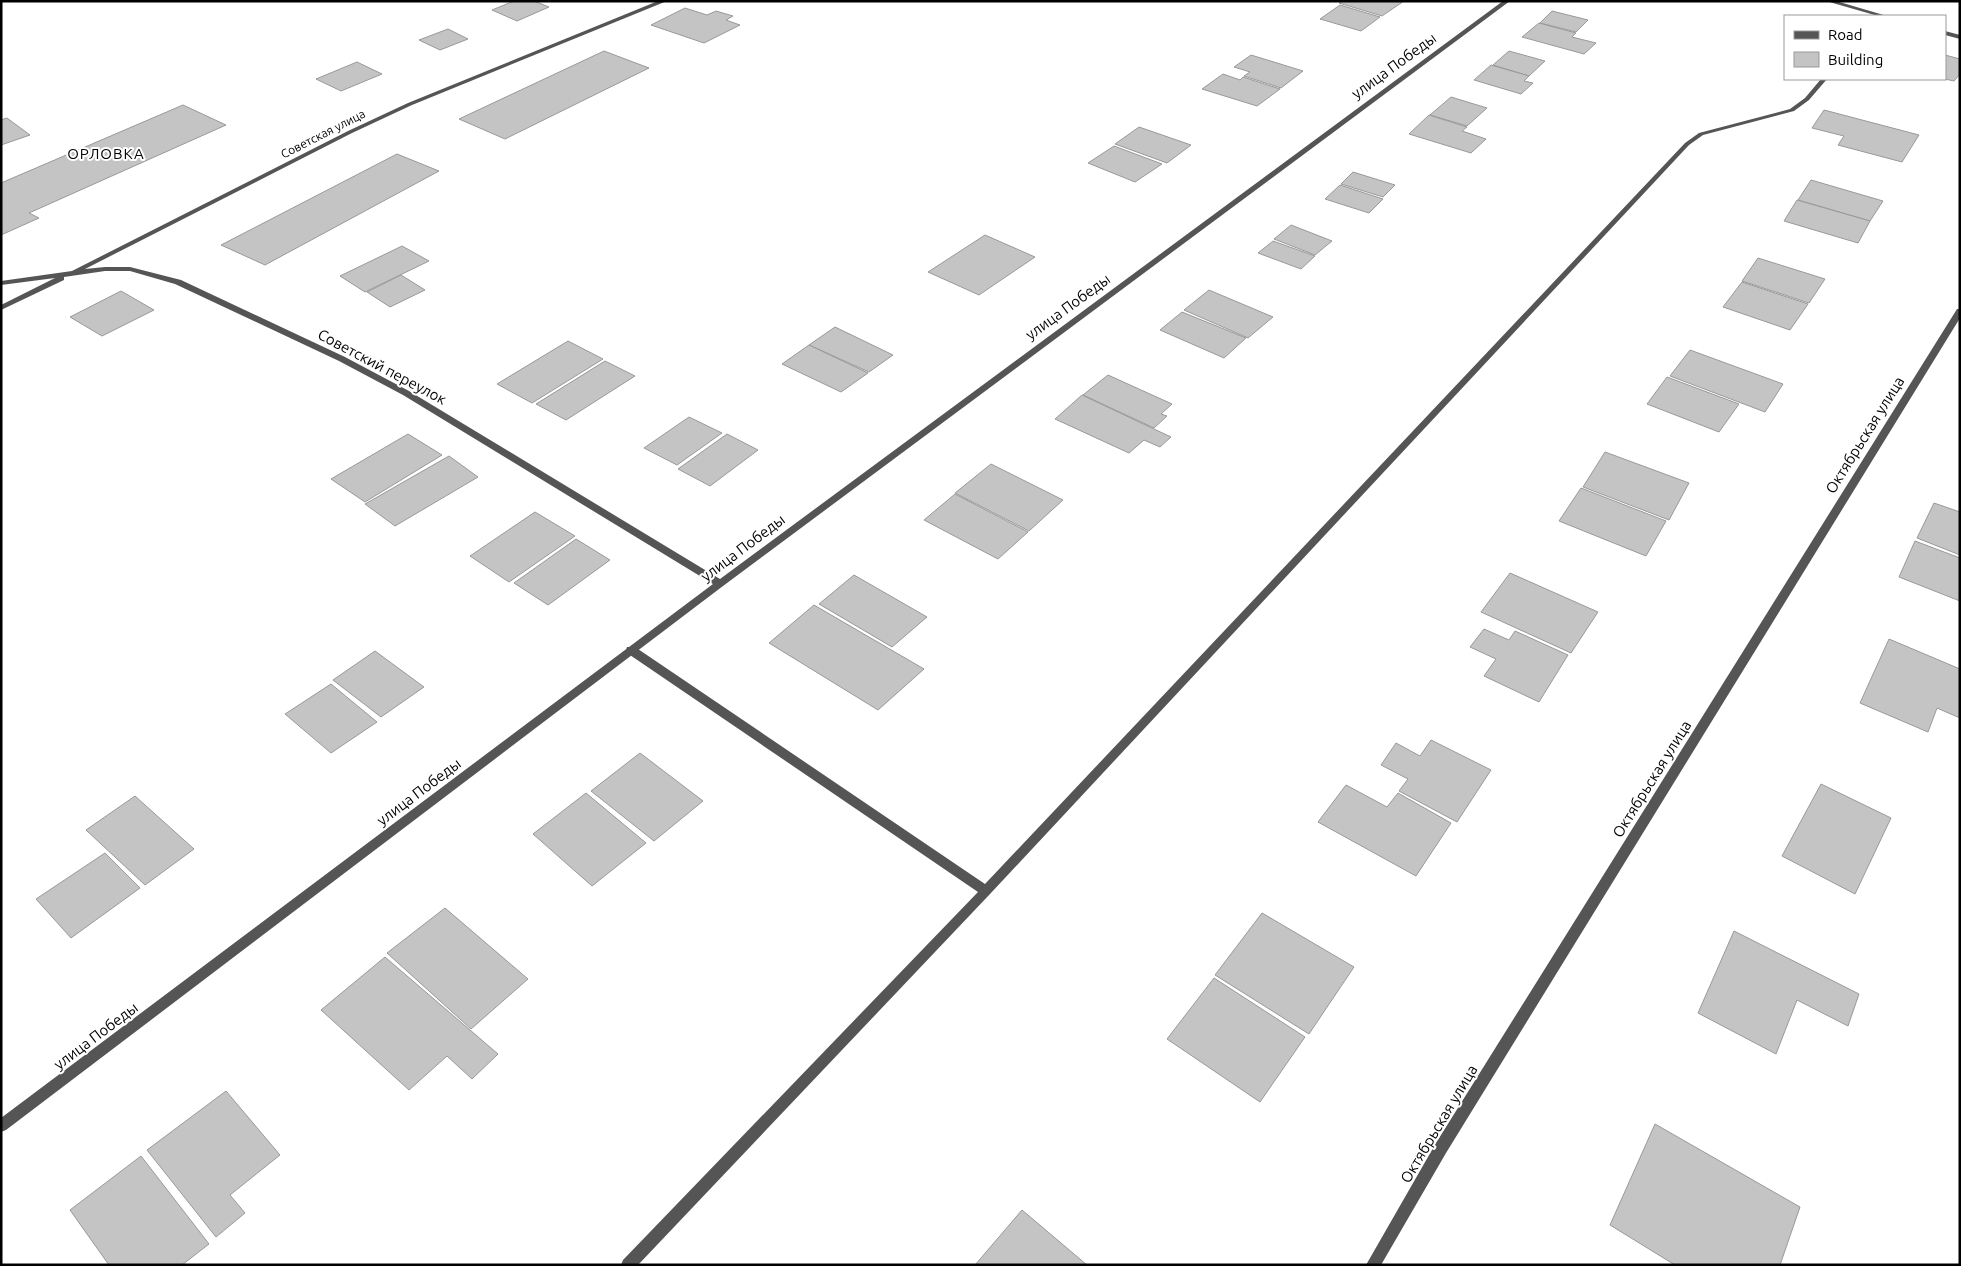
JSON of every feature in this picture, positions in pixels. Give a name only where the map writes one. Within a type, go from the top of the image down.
[{"type":"street","name":"Советская улица","points":[[1,308],[350,132],[410,104],[664,1]]},
{"type":"street","name":"улица Победы","points":[[1,1126],[631,650],[1507,1]]},
{"type":"street","points":[[1829,1],[1877,15]]},
{"type":"street","points":[[1946,33],[1960,38]]},
{"type":"street","points":[[628,1265],[986,891],[1687,144],[1701,134],[1792,110],[1807,99],[1823,80]]},
{"type":"street","name":"Советский переулок","points":[[1,283],[104,270],[130,269],[178,282],[342,359],[406,393],[720,584]]},
{"type":"street","name":"Октябрьская улица","points":[[1373,1265],[1441,1148],[1960,311]]},
{"type":"street","points":[[631,650],[986,891]]},
{"type":"building","points":[[514,1],[534,1],[549,7],[517,21],[492,10]]},
{"type":"building","points":[[1342,1],[1404,1],[1382,16],[1339,3]]},
{"type":"building","points":[[1340,5],[1380,17],[1361,31],[1320,19]]},
{"type":"building","points":[[685,8],[707,15],[716,11],[733,16],[726,20],[740,25],[704,43],[651,25]]},
{"type":"building","points":[[1552,11],[1588,20],[1576,32],[1540,23]]},
{"type":"building","points":[[1539,23],[1576,33],[1572,37],[1596,43],[1584,54],[1522,37]]},
{"type":"building","points":[[448,29],[468,39],[440,50],[419,40]]},
{"type":"building","points":[[604,51],[649,68],[505,139],[459,119]]},
{"type":"building","points":[[1509,51],[1545,61],[1529,76],[1493,65]]},
{"type":"building","points":[[1251,55],[1303,71],[1281,88],[1244,76],[1250,72],[1234,67]]},
{"type":"building","points":[[1946,55],[1960,59],[1960,74],[1954,81],[1946,79]]},
{"type":"building","points":[[357,62],[382,74],[341,91],[316,79]]},
{"type":"building","points":[[1491,65],[1529,76],[1524,81],[1533,83],[1521,94],[1474,80]]},
{"type":"building","points":[[1223,74],[1240,80],[1243,77],[1280,89],[1257,106],[1202,89]]},
{"type":"building","points":[[1451,97],[1487,108],[1467,126],[1430,115]]},
{"type":"building","points":[[183,105],[226,125],[29,213],[39,218],[1,235],[1,183]]},
{"type":"building","points":[[1824,110],[1919,135],[1902,162],[1838,145],[1844,136],[1812,128]]},
{"type":"building","points":[[1429,115],[1467,127],[1462,131],[1486,139],[1471,153],[1409,134]]},
{"type":"building","points":[[7,118],[30,135],[1,145],[1,120]]},
{"type":"building","points":[[1139,127],[1191,145],[1167,163],[1115,144]]},
{"type":"building","points":[[1114,146],[1162,164],[1135,182],[1088,163]]},
{"type":"building","points":[[397,154],[439,171],[265,265],[221,245]]},
{"type":"building","points":[[1353,172],[1395,185],[1383,197],[1341,184]]},
{"type":"building","points":[[1811,180],[1883,201],[1870,221],[1798,200]]},
{"type":"building","points":[[1340,185],[1383,199],[1369,213],[1325,199]]},
{"type":"building","points":[[1797,200],[1870,221],[1858,243],[1784,221]]},
{"type":"building","points":[[1291,225],[1332,241],[1315,255],[1274,239]]},
{"type":"building","points":[[985,235],[1035,257],[979,295],[928,272]]},
{"type":"building","points":[[1273,241],[1315,256],[1301,269],[1258,253]]},
{"type":"building","points":[[402,246],[429,261],[365,292],[340,276]]},
{"type":"building","points":[[1758,258],[1825,279],[1809,303],[1742,281]]},
{"type":"building","points":[[401,275],[425,290],[390,307],[367,292]]},
{"type":"building","points":[[1742,282],[1808,304],[1790,330],[1723,307]]},
{"type":"building","points":[[1209,290],[1273,317],[1248,338],[1184,310]]},
{"type":"building","points":[[121,291],[154,310],[102,336],[70,317]]},
{"type":"building","points":[[1182,312],[1246,338],[1224,358],[1160,330]]},
{"type":"building","points":[[835,327],[893,355],[869,372],[809,345]]},
{"type":"building","points":[[568,341],[603,359],[532,403],[497,384]]},
{"type":"building","points":[[809,345],[868,373],[841,392],[782,364]]},
{"type":"building","points":[[1690,350],[1783,384],[1765,412],[1670,376]]},
{"type":"building","points":[[605,361],[635,376],[566,420],[536,404]]},
{"type":"building","points":[[1108,375],[1172,404],[1161,414],[1167,416],[1154,428],[1083,395]]},
{"type":"building","points":[[1667,377],[1739,404],[1719,432],[1647,404]]},
{"type":"building","points":[[1082,395],[1171,437],[1160,447],[1144,440],[1129,453],[1055,419]]},
{"type":"building","points":[[689,417],[722,433],[677,465],[644,448]]},
{"type":"building","points":[[408,434],[442,455],[365,502],[331,479]]},
{"type":"building","points":[[727,434],[758,450],[710,486],[678,469]]},
{"type":"building","points":[[1605,452],[1689,483],[1669,520],[1583,487]]},
{"type":"building","points":[[449,456],[478,477],[395,526],[365,504]]},
{"type":"building","points":[[991,464],[1063,500],[1029,531],[955,493]]},
{"type":"building","points":[[1581,488],[1666,521],[1646,556],[1559,521]]},
{"type":"building","points":[[955,494],[1028,532],[998,559],[924,520]]},
{"type":"building","points":[[1934,503],[1960,512],[1960,555],[1917,538]]},
{"type":"building","points":[[535,512],[575,536],[509,582],[470,556]]},
{"type":"building","points":[[576,539],[610,560],[548,605],[514,583]]},
{"type":"building","points":[[1915,541],[1960,558],[1960,601],[1899,577]]},
{"type":"building","points":[[1510,573],[1598,612],[1571,653],[1481,612]]},
{"type":"building","points":[[854,575],[927,617],[892,647],[819,604]]},
{"type":"building","points":[[814,605],[924,669],[878,710],[769,643]]},
{"type":"building","points":[[1484,629],[1509,640],[1515,631],[1568,655],[1539,702],[1484,676],[1496,659],[1470,647]]},
{"type":"building","points":[[1889,639],[1960,669],[1960,718],[1937,708],[1928,732],[1860,703]]},
{"type":"building","points":[[375,651],[424,687],[381,717],[333,680]]},
{"type":"building","points":[[331,684],[377,722],[331,753],[285,714]]},
{"type":"building","points":[[1431,740],[1491,770],[1457,822],[1399,791],[1408,779],[1381,765],[1396,743],[1420,756]]},
{"type":"building","points":[[640,753],[703,801],[654,841],[591,791]]},
{"type":"building","points":[[1821,784],[1891,818],[1855,894],[1782,856]]},
{"type":"building","points":[[1346,785],[1387,807],[1398,793],[1451,823],[1416,876],[1318,822]]},
{"type":"building","points":[[586,793],[646,843],[592,886],[533,834]]},
{"type":"building","points":[[135,796],[194,849],[145,885],[86,830]]},
{"type":"building","points":[[105,853],[140,888],[71,938],[36,899]]},
{"type":"building","points":[[445,908],[528,979],[471,1029],[387,953]]},
{"type":"building","points":[[1262,913],[1354,967],[1309,1034],[1215,975]]},
{"type":"building","points":[[1734,931],[1859,994],[1848,1026],[1797,1000],[1776,1054],[1698,1013]]},
{"type":"building","points":[[385,957],[498,1054],[472,1079],[447,1056],[409,1090],[321,1010]]},
{"type":"building","points":[[1214,978],[1305,1037],[1260,1102],[1167,1039]]},
{"type":"building","points":[[226,1091],[280,1155],[230,1195],[245,1213],[216,1237],[147,1150]]},
{"type":"building","points":[[1655,1124],[1800,1207],[1780,1265],[1675,1265],[1610,1225]]},
{"type":"building","points":[[141,1156],[209,1244],[182,1265],[109,1265],[70,1210]]},
{"type":"building","points":[[1022,1210],[1087,1265],[975,1265]]},
{"type":"district","name":"ОРЛОВКА","points":[[106,154]]}]
